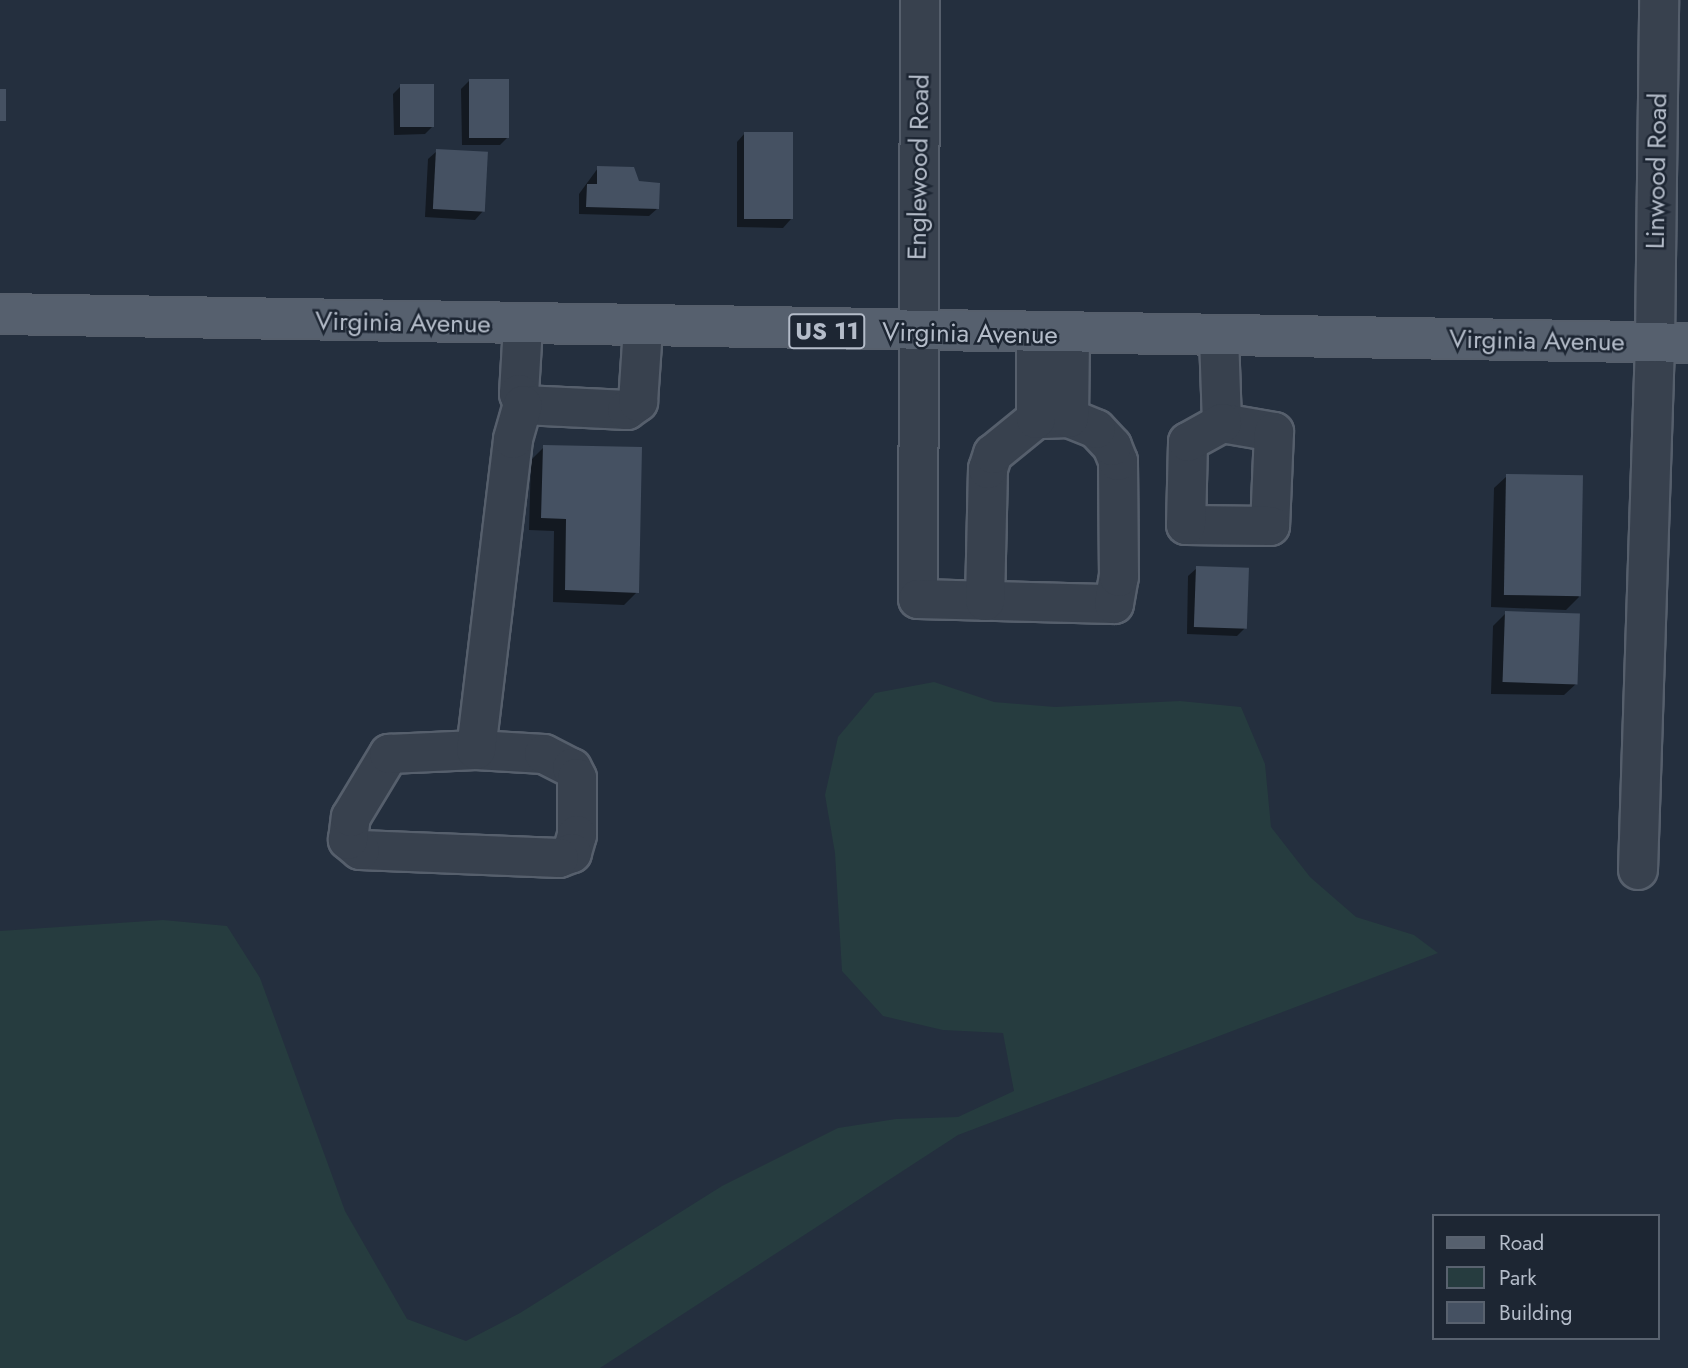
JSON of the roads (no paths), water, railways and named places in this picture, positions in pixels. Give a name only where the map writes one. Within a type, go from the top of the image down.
[{"type":"main road","name":"Virginia Avenue","points":[[0,314],[917,333],[1672,343]]},
{"type":"street","name":"Englewood Road","points":[[920,0],[918,599],[985,601]]},
{"type":"street","name":"Linwood Road","points":[[1638,870],[1672,343],[1659,0]]},
{"type":"street","points":[[476,750],[513,439],[523,405],[519,394],[523,326]]},
{"type":"street","points":[[523,405],[627,410],[638,402],[643,328]]},
{"type":"street","points":[[1053,335],[1053,419]]},
{"type":"street","points":[[1219,337],[1222,423]]},
{"type":"street","points":[[1053,419],[1096,429],[1112,446],[1118,461],[1119,576],[1114,604],[985,601],[988,469],[993,454],[1053,419]]},
{"type":"street","points":[[476,750],[544,754],[572,768],[577,778],[577,835],[572,853],[559,858],[360,850],[348,840],[351,817],[389,754],[476,750]]}]
